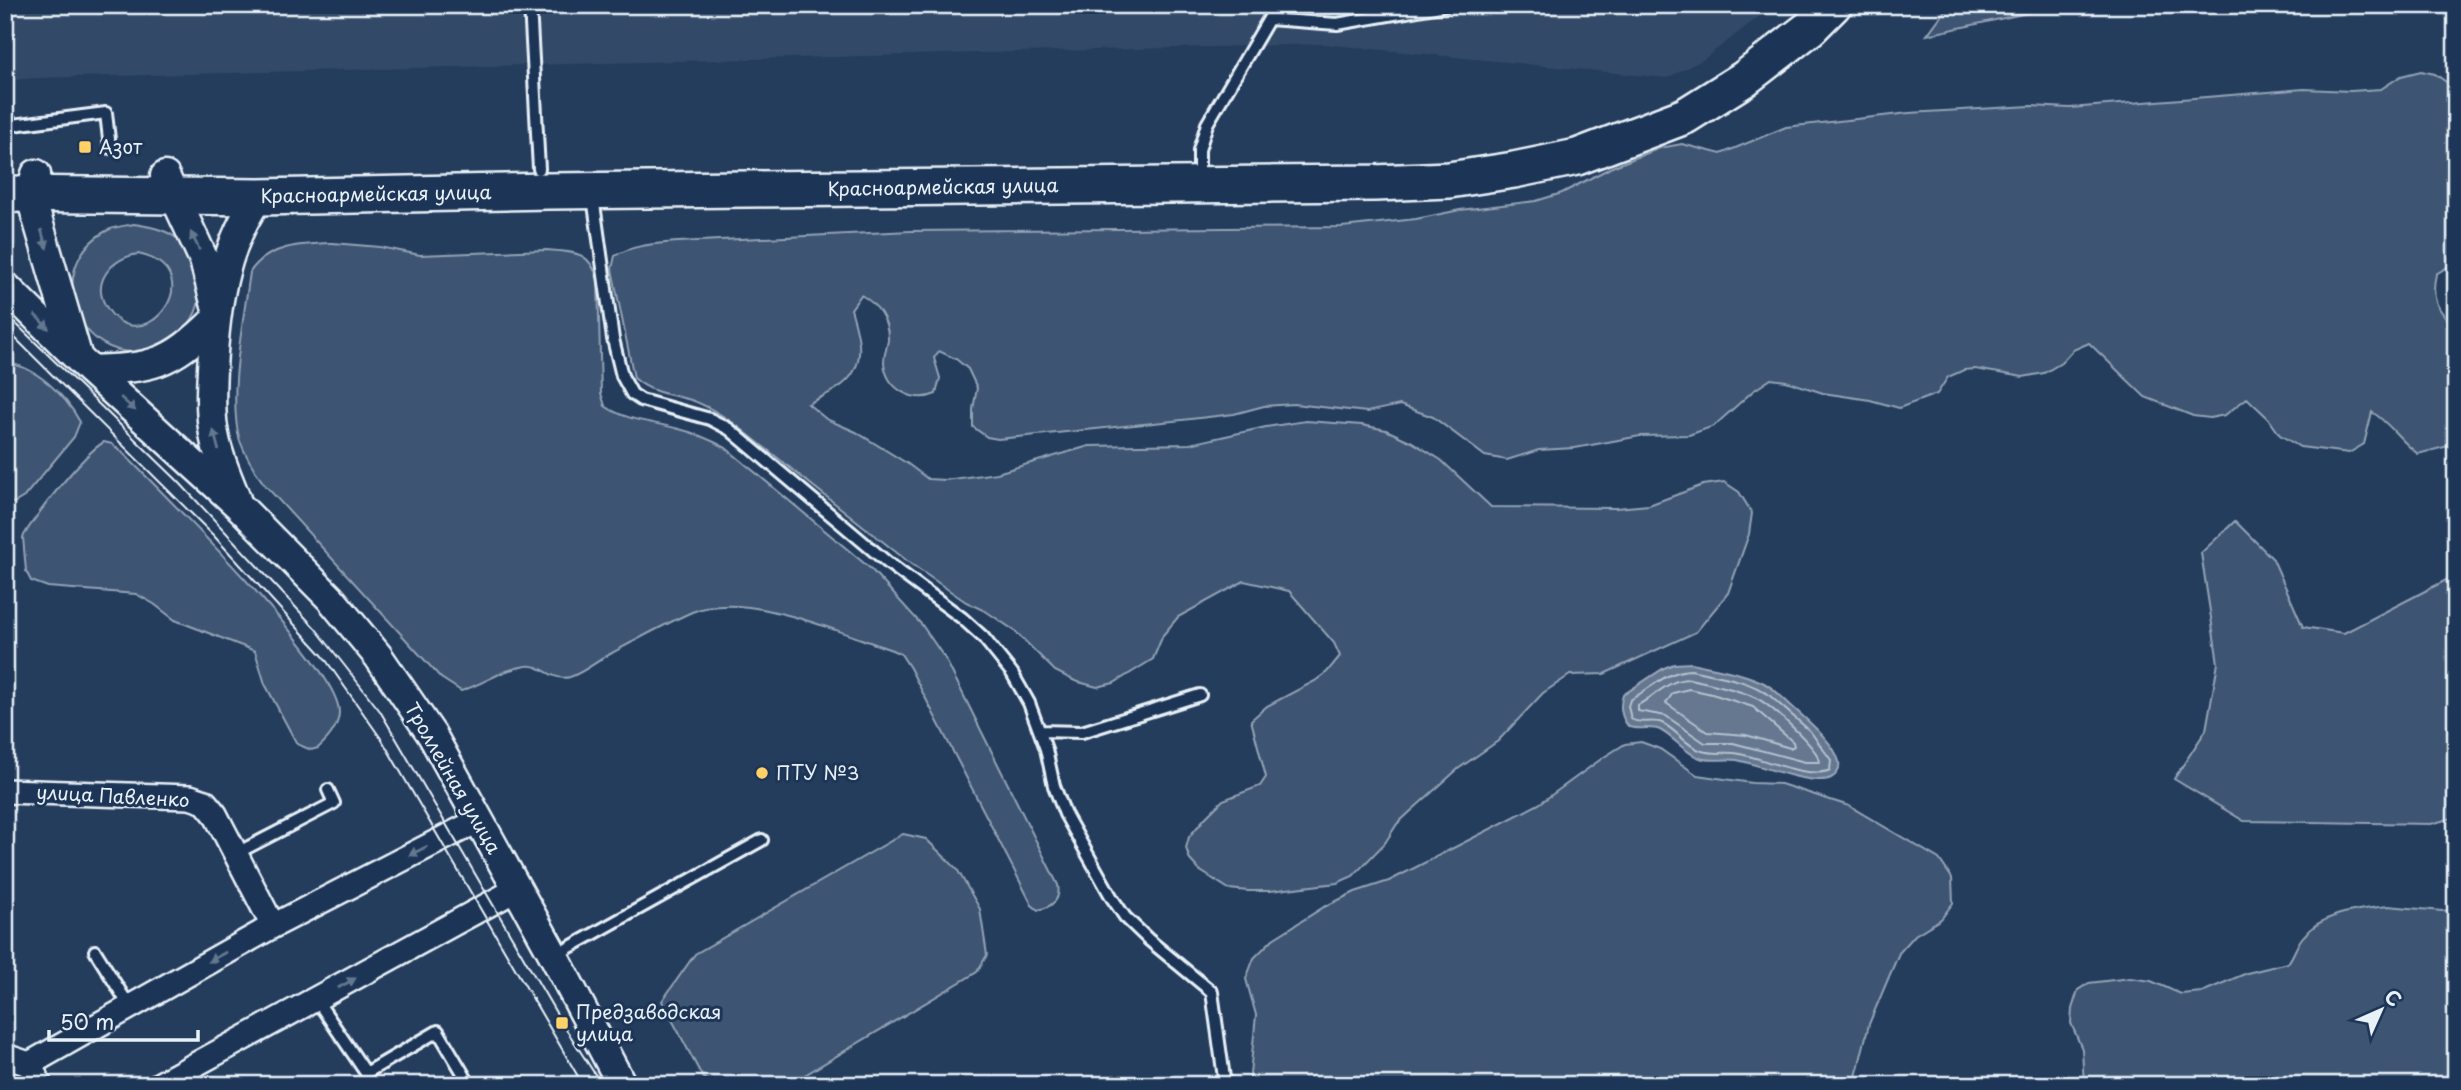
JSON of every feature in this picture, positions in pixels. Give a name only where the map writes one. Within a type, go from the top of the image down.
[{"type":"main road","name":"Красноармейская улица","points":[[169,186],[259,197],[546,176],[593,191],[1199,175],[1323,164],[1448,159],[1530,147],[1642,111],[1726,66],[1771,33],[1802,5]]},
{"type":"main road","name":"Красноармейская улица","points":[[169,186],[287,172],[546,176],[1199,175],[1375,183],[1448,180],[1577,157],[1685,116],[1744,79],[1810,28],[1833,5]]},
{"type":"main road","points":[[19,184],[169,186]]},
{"type":"street","points":[[19,184],[84,364],[145,366],[170,357],[190,344],[215,313]]},
{"type":"street","points":[[169,186],[204,260],[215,313]]},
{"type":"street","points":[[238,505],[221,461],[213,428],[211,397],[215,313],[240,227],[259,197]]},
{"type":"street","name":"Троллейная улица","points":[[5,286],[84,364],[238,505],[331,599],[378,656],[432,735],[622,1085]]},
{"type":"street","name":"улица Павленко","points":[[5,791],[190,797],[205,802],[215,814],[273,926]]},
{"type":"street","points":[[29,1064],[273,926],[479,820]]},
{"type":"street","points":[[158,1085],[517,889]]},
{"type":"street","points":[[5,1056],[29,1064],[40,1085]]},
{"type":"lane","points":[[530,5],[546,176]]},
{"type":"lane","points":[[1199,175],[1199,150],[1207,124],[1277,5]]},
{"type":"lane","points":[[1269,19],[1337,23],[1446,5]]},
{"type":"lane","points":[[5,126],[106,113],[110,148]]},
{"type":"lane","points":[[593,191],[613,338],[622,376],[632,394],[640,400],[710,419],[729,429],[888,564],[962,618],[997,653],[1029,703],[1065,814],[1112,898],[1125,917],[1149,940],[1212,992],[1226,1085]]},
{"type":"lane","points":[[1040,731],[1082,732],[1200,695]]},
{"type":"lane","points":[[235,854],[334,803],[328,790]]},
{"type":"lane","points":[[554,956],[762,840]]},
{"type":"lane","points":[[95,951],[130,1007]]},
{"type":"lane","points":[[316,999],[366,1073],[438,1031],[470,1085]]},
{"type":"shaded area","points":[[5,5],[1774,5],[1704,59],[1667,78],[1323,44],[34,78],[5,81]]},
{"type":"shaded area","points":[[1949,5],[2064,5],[1927,35]]},
{"type":"shaded area","points":[[2421,71],[2435,74],[2456,89],[2456,262],[2436,274],[2434,291],[2440,310],[2456,329],[2456,444],[2418,454],[2372,412],[2364,444],[2349,453],[2300,447],[2280,435],[2268,418],[2247,398],[2225,415],[2210,418],[2193,416],[2145,397],[2089,343],[2073,350],[2061,363],[2044,373],[2023,377],[1975,369],[1964,370],[1948,377],[1937,394],[1899,408],[1870,400],[1823,393],[1771,379],[1753,391],[1714,426],[1689,435],[1640,436],[1575,448],[1539,450],[1507,460],[1485,456],[1433,417],[1400,405],[1367,412],[1294,404],[1264,406],[1234,414],[998,439],[987,437],[973,427],[977,388],[968,369],[956,359],[939,351],[934,358],[940,378],[936,394],[918,397],[895,387],[886,372],[884,362],[888,333],[884,319],[877,308],[861,295],[851,309],[859,339],[856,368],[834,391],[808,404],[826,419],[856,432],[928,479],[945,480],[997,473],[1089,446],[1190,444],[1306,421],[1362,425],[1386,430],[1412,442],[1441,460],[1491,507],[1616,508],[1649,505],[1703,485],[1724,482],[1739,492],[1752,513],[1749,534],[1728,593],[1696,632],[1604,674],[1570,675],[1543,693],[1498,741],[1458,769],[1397,824],[1385,843],[1353,876],[1337,883],[1270,891],[1229,889],[1199,870],[1190,860],[1186,848],[1189,837],[1223,800],[1260,786],[1266,777],[1251,720],[1267,706],[1315,681],[1327,672],[1340,656],[1334,643],[1289,591],[1244,581],[1178,617],[1163,635],[1153,659],[1114,683],[1097,687],[1075,681],[1055,671],[1015,631],[966,602],[911,564],[729,420],[698,402],[654,390],[634,378],[612,269],[615,256],[622,252],[646,245],[678,242],[911,231],[1342,227],[1416,219],[1460,210],[1536,201],[1562,193],[1612,167],[1660,148],[1682,144],[1721,154],[1786,127],[1909,113],[2031,106],[2070,108],[2304,89],[2381,89],[2401,76]]},
{"type":"shaded area","points":[[134,224],[158,229],[179,240],[200,289],[199,301],[192,319],[174,339],[150,350],[124,351],[103,343],[87,329],[76,309],[72,288],[76,266],[88,246],[108,230]],"holes":[[[138,254],[160,263],[171,277],[172,293],[165,308],[153,320],[138,326],[122,322],[107,308],[102,298],[102,281],[106,273],[120,260]]]},
{"type":"shaded area","points":[[332,243],[380,247],[420,255],[547,250],[573,253],[585,258],[595,270],[598,280],[601,393],[605,406],[631,418],[691,433],[726,448],[871,569],[922,625],[946,660],[1058,885],[1057,899],[1038,910],[1032,905],[910,668],[901,654],[892,650],[792,616],[738,606],[714,607],[692,612],[570,677],[558,677],[526,666],[509,670],[461,691],[441,678],[264,484],[240,441],[236,423],[236,381],[250,272],[257,263],[276,251],[298,245]]},
{"type":"shaded area","points":[[5,363],[27,369],[38,376],[58,392],[80,422],[74,437],[24,497],[14,503],[5,501]]},
{"type":"shaded area","points":[[104,442],[112,444],[122,452],[208,540],[281,620],[310,657],[331,689],[339,712],[335,728],[318,748],[311,750],[297,744],[265,684],[255,651],[175,620],[136,594],[48,587],[31,581],[26,571],[23,537],[73,471]]},
{"type":"shaded area","points":[[2235,521],[2273,559],[2303,627],[2344,633],[2456,575],[2456,817],[2431,824],[2244,821],[2174,779],[2206,730],[2218,663],[2201,553]]},
{"type":"shaded area","points":[[1641,742],[1660,749],[1697,775],[1781,784],[1849,806],[1939,859],[1952,878],[1953,903],[1941,919],[1915,935],[1899,953],[1869,1024],[1854,1085],[1251,1085],[1256,1015],[1246,979],[1254,958],[1273,939],[1324,907],[1355,892],[1389,881],[1539,804],[1625,744]]},
{"type":"shaded area","points":[[903,834],[926,839],[957,869],[980,909],[987,955],[977,972],[788,1085],[712,1085],[702,1076],[662,1001],[695,954]]},
{"type":"shaded area","points":[[2388,906],[2442,911],[2456,909],[2456,1085],[2084,1085],[2082,1049],[2071,1023],[2078,990],[2089,983],[2130,978],[2151,981],[2181,994],[2202,992],[2247,973],[2288,963],[2310,929],[2330,918],[2353,911]]},
{"type":"water","points":[[1692,663],[1747,676],[1773,689],[1829,743],[1839,763],[1838,771],[1831,778],[1812,780],[1737,760],[1704,759],[1694,756],[1660,730],[1629,727],[1622,712],[1623,695],[1664,668],[1674,664]]},
{"type":"tram line","points":[[5,313],[178,481],[316,629],[380,711],[562,1023],[602,1085]]},
{"type":"tram line","points":[[5,328],[213,535],[323,656],[382,740],[583,1085]]},
{"type":"place","name":"Азот","points":[[85,147]]},
{"type":"place","name":"ПТУ №3","points":[[762,773]]},
{"type":"place","name":"Предзаводская улица","points":[[562,1023]]}]
